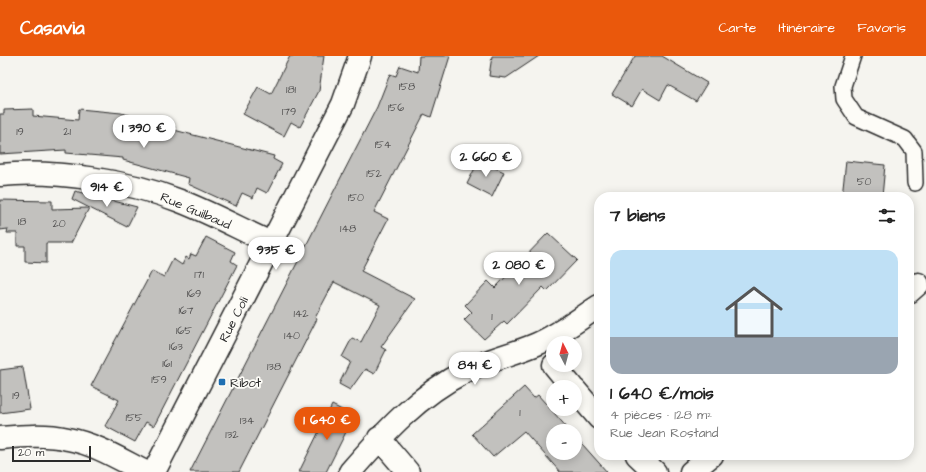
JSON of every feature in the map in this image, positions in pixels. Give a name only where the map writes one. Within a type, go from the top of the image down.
[{"type":"street","name":"Rue Coli","points":[[154,472],[343,104],[360,56]]},
{"type":"street","name":"Rue Guilbaud","points":[[0,175],[38,174],[115,183],[144,190],[181,201],[270,244]]},
{"type":"street","points":[[350,472],[379,438],[403,414],[434,390],[466,371],[501,356],[537,344],[565,329],[594,309]]},
{"type":"street","points":[[537,344],[546,355]]},
{"type":"street","points":[[560,372],[567,380]]},
{"type":"street","points":[[582,398],[594,412]]},
{"type":"street","points":[[0,438],[46,436],[69,439],[95,447],[145,472]]},
{"type":"street","points":[[379,438],[408,472]]},
{"type":"street","points":[[643,460],[656,472]]},
{"type":"street","points":[[691,472],[706,460]]},
{"type":"lane","points":[[853,56],[843,86],[844,99],[856,116],[905,139],[914,151],[915,183]]},
{"type":"building","points":[[290,56],[324,56],[319,91],[300,127],[291,122],[284,136],[243,114],[258,87],[271,94]]},
{"type":"building","points":[[419,56],[450,56],[431,117],[424,114],[374,212],[388,219],[361,271],[415,299],[381,347],[386,350],[374,374],[365,369],[350,390],[339,384],[350,362],[342,357],[352,338],[361,342],[380,305],[334,282],[315,318],[317,319],[239,472],[190,472],[377,107],[390,74],[396,76],[400,66],[418,72]]},
{"type":"building","points":[[492,56],[539,56],[506,78],[489,76]]},
{"type":"building","points":[[635,56],[662,56],[707,83],[696,101],[668,85],[660,100],[642,89],[632,106],[612,94]]},
{"type":"building","points":[[33,109],[33,116],[78,120],[79,109],[121,113],[175,127],[174,130],[274,156],[273,159],[282,164],[267,193],[257,188],[253,198],[242,193],[236,206],[188,184],[189,178],[123,160],[123,158],[66,153],[66,150],[0,154],[0,114],[4,114],[4,110]]},
{"type":"building","points":[[479,160],[504,172],[492,197],[467,184]]},
{"type":"building","points":[[846,161],[885,165],[882,192],[843,192]]},
{"type":"building","points":[[75,191],[137,207],[127,227],[72,199]]},
{"type":"building","points":[[0,200],[52,201],[52,209],[89,208],[71,243],[46,243],[46,263],[25,262],[25,246],[17,246],[17,233],[7,233],[8,229],[0,230]]},
{"type":"building","points":[[548,233],[577,260],[547,291],[543,287],[507,324],[504,321],[484,339],[464,320],[472,312],[465,305],[488,281],[495,288]]},
{"type":"building","points":[[206,237],[235,252],[231,261],[237,265],[154,426],[146,422],[135,442],[105,426],[119,400],[91,386],[152,271],[164,277],[173,259],[182,265],[186,257],[189,259],[191,254],[196,256]]},
{"type":"building","points":[[23,367],[30,409],[0,413],[0,370]]},
{"type":"building","points":[[524,387],[534,398],[538,395],[546,404],[546,416],[557,416],[564,424],[546,424],[546,456],[524,431],[493,457],[472,434]]},
{"type":"building","points":[[332,405],[354,416],[326,472],[299,472]]},
{"type":"building","points":[[582,444],[594,457],[594,460],[596,460],[607,472],[560,472],[549,460],[582,460]]},
{"type":"place","name":"Ribot","points":[[222,382]]}]
